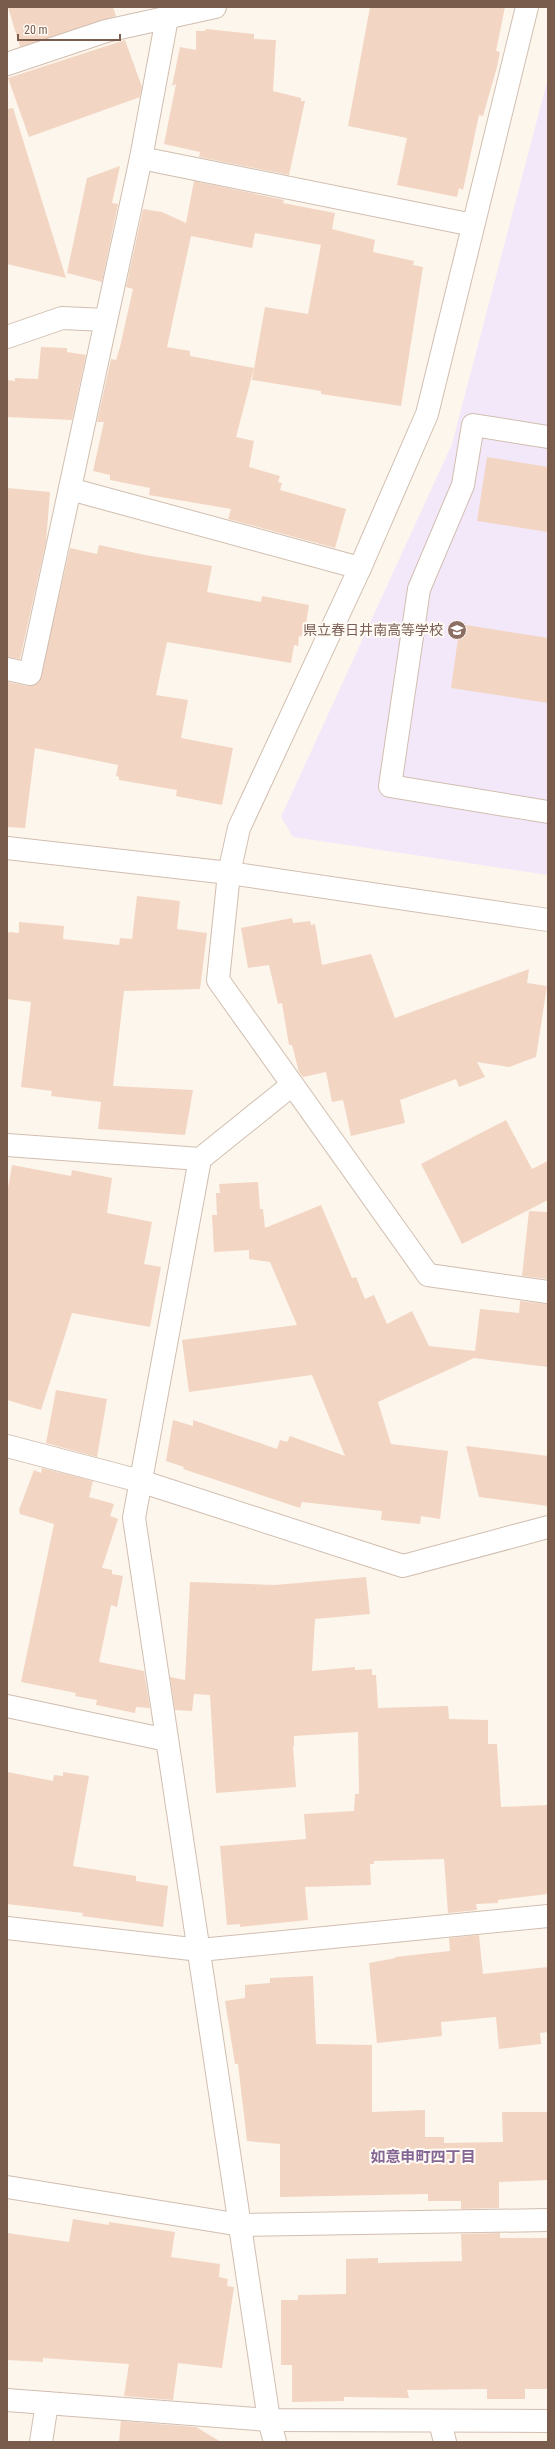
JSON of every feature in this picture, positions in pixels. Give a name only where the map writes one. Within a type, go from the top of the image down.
[{"type":"street","points":[[7,64],[106,31],[215,7]]},
{"type":"street","points":[[527,7],[427,414],[360,568],[239,828],[229,873],[218,980],[428,1276],[548,1292]]},
{"type":"street","points":[[7,669],[30,674],[141,158],[167,18]]},
{"type":"street","points":[[141,158],[473,225]]},
{"type":"street","points":[[7,337],[62,318],[106,320]]},
{"type":"street","points":[[548,437],[473,425],[464,485],[419,589],[390,786],[548,812]]},
{"type":"street","points":[[70,490],[360,568]]},
{"type":"street","points":[[7,848],[229,873],[548,920]]},
{"type":"street","points":[[276,2442],[269,2420],[200,1950],[134,1518],[200,1159],[292,1085]]},
{"type":"street","points":[[7,1145],[200,1159]]},
{"type":"street","points":[[7,1446],[140,1481],[403,1566],[548,1527]]},
{"type":"street","points":[[7,1706],[167,1740]]},
{"type":"street","points":[[7,1928],[200,1950],[548,1916]]},
{"type":"street","points":[[7,2187],[241,2224],[548,2220]]},
{"type":"street","points":[[7,2400],[442,2432],[548,2421]]},
{"type":"street","points":[[41,2442],[47,2403]]},
{"type":"shaded area","name":"県立春日井南高等学校","points":[[548,78],[548,875],[293,837],[281,817],[452,444]]},
{"type":"building","points":[[8,7],[113,7],[116,16],[20,47]]},
{"type":"building","points":[[370,7],[505,7],[496,51],[500,52],[497,67],[483,116],[479,115],[463,190],[459,188],[457,197],[397,185],[407,138],[348,126]]},
{"type":"building","points":[[206,29],[254,34],[254,39],[276,40],[273,91],[301,98],[301,101],[305,101],[289,175],[199,157],[200,152],[164,144],[176,84],[172,86],[180,47],[196,50],[196,31],[205,31]]},
{"type":"building","points":[[125,40],[142,87],[140,97],[29,137],[8,78]]},
{"type":"building","points":[[13,108],[66,278],[7,264],[7,109]]},
{"type":"building","points":[[120,166],[112,203],[118,204],[102,282],[67,273],[87,178]]},
{"type":"building","points":[[194,181],[284,200],[283,203],[335,213],[332,229],[375,240],[373,252],[414,261],[413,265],[423,267],[401,406],[321,394],[321,391],[252,380],[265,307],[308,314],[321,245],[255,233],[252,248],[191,236],[167,347],[190,351],[190,356],[254,368],[236,437],[254,441],[249,467],[280,476],[278,482],[282,483],[280,490],[346,509],[335,548],[228,519],[231,509],[149,495],[150,488],[110,480],[110,475],[93,471],[104,422],[97,422],[111,359],[116,360],[133,289],[126,287],[143,209],[162,212],[186,223]]},
{"type":"building","points":[[41,347],[67,348],[67,352],[86,355],[72,420],[7,417],[7,380],[15,381],[15,378],[38,379]]},
{"type":"building","points":[[487,457],[548,467],[548,532],[477,521]]},
{"type":"building","points":[[7,488],[50,492],[46,542],[20,659],[7,657]]},
{"type":"building","points":[[99,545],[145,555],[212,566],[207,592],[261,602],[262,596],[309,605],[304,637],[299,636],[298,646],[294,645],[291,663],[167,642],[156,695],[188,700],[181,738],[233,748],[222,805],[176,796],[177,790],[119,780],[119,777],[116,776],[118,765],[35,748],[25,828],[7,827],[7,682],[28,686],[39,682],[70,548],[97,554]]},
{"type":"building","points":[[460,624],[548,638],[548,703],[451,688]]},
{"type":"building","points":[[137,896],[180,901],[177,929],[207,933],[200,989],[124,991],[113,1086],[193,1090],[185,1135],[98,1129],[101,1102],[51,1096],[52,1091],[21,1087],[31,1002],[7,999],[7,935],[9,932],[19,933],[19,922],[64,926],[63,939],[119,945],[120,938],[132,939]]},
{"type":"building","points":[[292,918],[293,923],[310,921],[311,925],[315,924],[322,965],[371,954],[395,1018],[529,969],[527,983],[547,986],[536,1057],[509,1067],[477,1062],[485,1077],[459,1087],[456,1079],[400,1100],[405,1123],[351,1136],[343,1100],[332,1102],[326,1072],[303,1077],[299,1072],[292,1045],[289,1045],[282,1003],[278,1004],[269,965],[248,968],[241,928]]},
{"type":"building","points":[[506,1120],[532,1169],[548,1161],[548,1200],[462,1244],[421,1164]]},
{"type":"building","points":[[12,1165],[71,1176],[72,1170],[112,1178],[107,1213],[152,1222],[144,1264],[161,1267],[150,1327],[72,1313],[41,1410],[7,1400],[7,1194]]},
{"type":"building","points":[[258,1182],[260,1209],[263,1209],[265,1228],[321,1205],[352,1278],[356,1277],[365,1299],[374,1295],[387,1324],[412,1311],[429,1346],[475,1351],[480,1309],[519,1313],[520,1301],[548,1304],[548,1367],[474,1358],[378,1402],[391,1444],[448,1451],[440,1519],[421,1516],[420,1524],[381,1520],[382,1511],[302,1502],[300,1508],[183,1469],[184,1467],[166,1461],[173,1420],[193,1426],[193,1420],[277,1449],[280,1440],[287,1442],[290,1436],[345,1456],[312,1375],[189,1392],[182,1340],[297,1325],[270,1262],[249,1259],[249,1250],[214,1252],[212,1215],[217,1215],[216,1193],[220,1193],[219,1184]]},
{"type":"building","points":[[529,1211],[548,1212],[548,1279],[522,1276]]},
{"type":"building","points":[[56,1390],[107,1399],[97,1457],[46,1443]]},
{"type":"building","points":[[466,1446],[548,1456],[548,1506],[479,1497]]},
{"type":"building","points":[[42,1468],[93,1481],[89,1497],[114,1504],[110,1516],[118,1519],[102,1568],[112,1570],[112,1574],[123,1576],[117,1607],[111,1605],[99,1662],[144,1671],[150,1708],[136,1707],[135,1713],[96,1705],[97,1700],[75,1696],[76,1693],[21,1682],[54,1524],[20,1514],[19,1510],[34,1470],[41,1473]]},
{"type":"building","points":[[366,1577],[370,1614],[315,1619],[312,1671],[355,1667],[355,1670],[372,1669],[372,1675],[376,1675],[378,1708],[448,1706],[449,1719],[488,1720],[488,1744],[497,1744],[501,1807],[548,1805],[548,1894],[498,1900],[498,1903],[476,1904],[477,1910],[448,1913],[444,1859],[374,1861],[374,1864],[370,1864],[371,1885],[305,1887],[308,1920],[240,1927],[240,1924],[227,1925],[220,1846],[306,1839],[304,1814],[354,1811],[355,1794],[359,1794],[358,1732],[294,1736],[293,1746],[296,1787],[216,1793],[210,1695],[194,1694],[192,1711],[175,1710],[170,1677],[185,1680],[190,1582],[275,1585]]},
{"type":"building","points":[[7,1772],[53,1781],[54,1775],[63,1776],[63,1772],[89,1776],[73,1866],[136,1876],[136,1881],[168,1886],[163,1927],[82,1916],[83,1913],[7,1904]]},
{"type":"building","points":[[479,1935],[483,1974],[548,1967],[548,2032],[540,2033],[541,2044],[499,2049],[496,2017],[441,2022],[442,2036],[377,2043],[369,1963],[396,1958],[395,1957],[450,1951],[449,1938]]},
{"type":"building","points":[[313,1976],[316,2044],[372,2045],[372,2112],[425,2110],[425,2137],[444,2137],[444,2143],[503,2142],[502,2112],[548,2112],[548,2180],[499,2182],[499,2208],[461,2209],[461,2201],[428,2201],[428,2194],[280,2197],[280,2144],[247,2141],[238,2064],[235,2064],[225,2001],[245,1998],[245,1985],[270,1983],[270,1978]]},
{"type":"building","points":[[73,2219],[109,2225],[109,2222],[175,2232],[171,2257],[220,2264],[219,2277],[228,2279],[227,2286],[234,2287],[222,2368],[178,2363],[173,2400],[124,2396],[129,2364],[43,2358],[43,2362],[7,2360],[7,2233],[69,2242]]},
{"type":"building","points":[[500,2233],[500,2238],[548,2238],[548,2389],[525,2389],[525,2399],[487,2399],[487,2389],[407,2390],[409,2398],[344,2397],[344,2401],[292,2402],[292,2365],[281,2365],[281,2300],[298,2300],[298,2295],[346,2294],[346,2259],[378,2258],[378,2263],[462,2261],[461,2234]]},
{"type":"building","points":[[121,2421],[196,2427],[221,2442],[119,2442]]},
{"type":"place","name":"県立春日井南高等学校","points":[[457,630]]},
{"type":"district","name":"如意申町四丁目","points":[[423,2157]]}]
